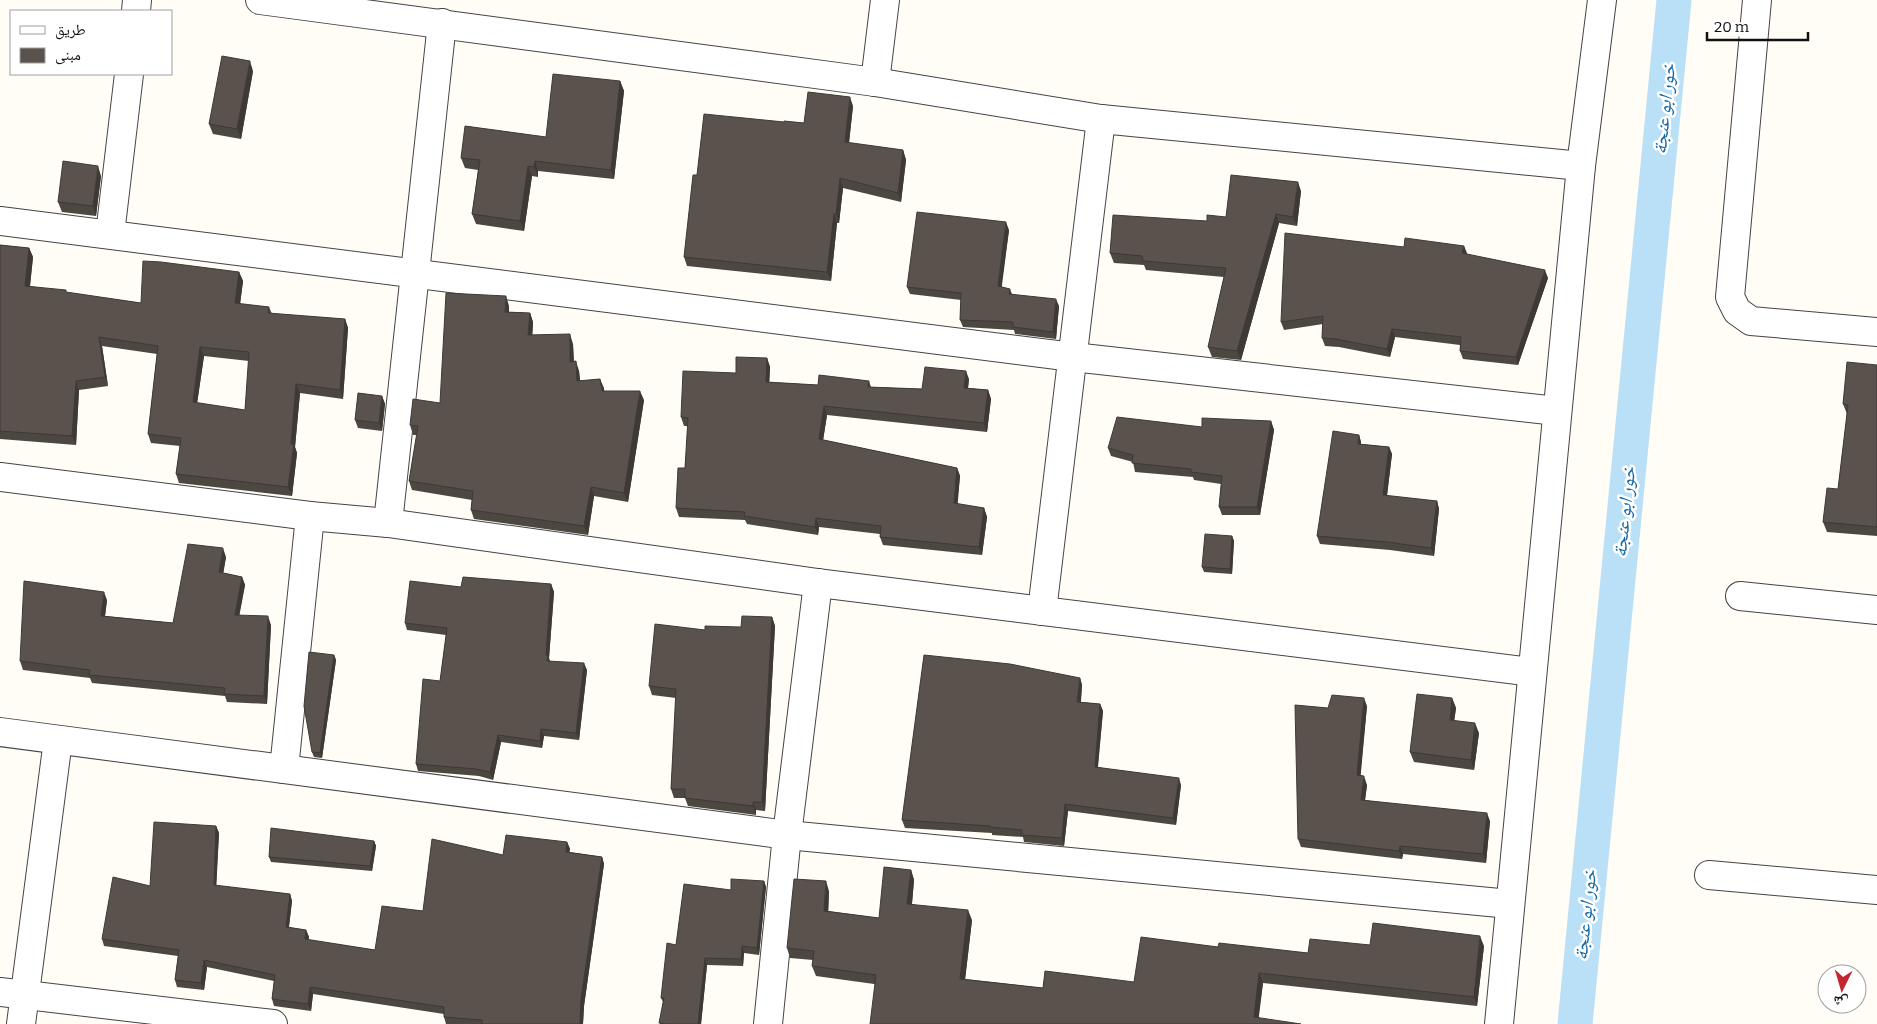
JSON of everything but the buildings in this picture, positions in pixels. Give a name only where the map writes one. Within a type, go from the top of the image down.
[{"type":"street","points":[[260,0],[875,82],[1101,119],[1581,166]]},
{"type":"street","points":[[875,82],[885,0]]},
{"type":"street","points":[[1499,1024],[1581,166],[1602,0]]},
{"type":"street","points":[[1758,0],[1730,297],[1737,311],[1751,321],[1877,332]]},
{"type":"street","points":[[388,524],[442,23]]},
{"type":"street","points":[[110,234],[129,75]]},
{"type":"street","points":[[1042,611],[1101,119]]},
{"type":"street","points":[[0,221],[1073,357],[1557,411]]},
{"type":"street","points":[[0,477],[388,524],[1042,611],[1532,672]]},
{"type":"street","points":[[284,769],[310,516]]},
{"type":"street","points":[[768,1024],[787,835],[818,582]]},
{"type":"street","points":[[1740,596],[1877,610]]},
{"type":"street","points":[[0,732],[787,835],[1510,904]]},
{"type":"street","points":[[22,1024],[12,993],[58,740]]},
{"type":"street","points":[[1710,875],[1877,890]]},
{"type":"street","points":[[12,993],[273,1024]]},
{"type":"waterway","name":"خور ابو عنجة","points":[[1575,1024],[1674,0]]}]
